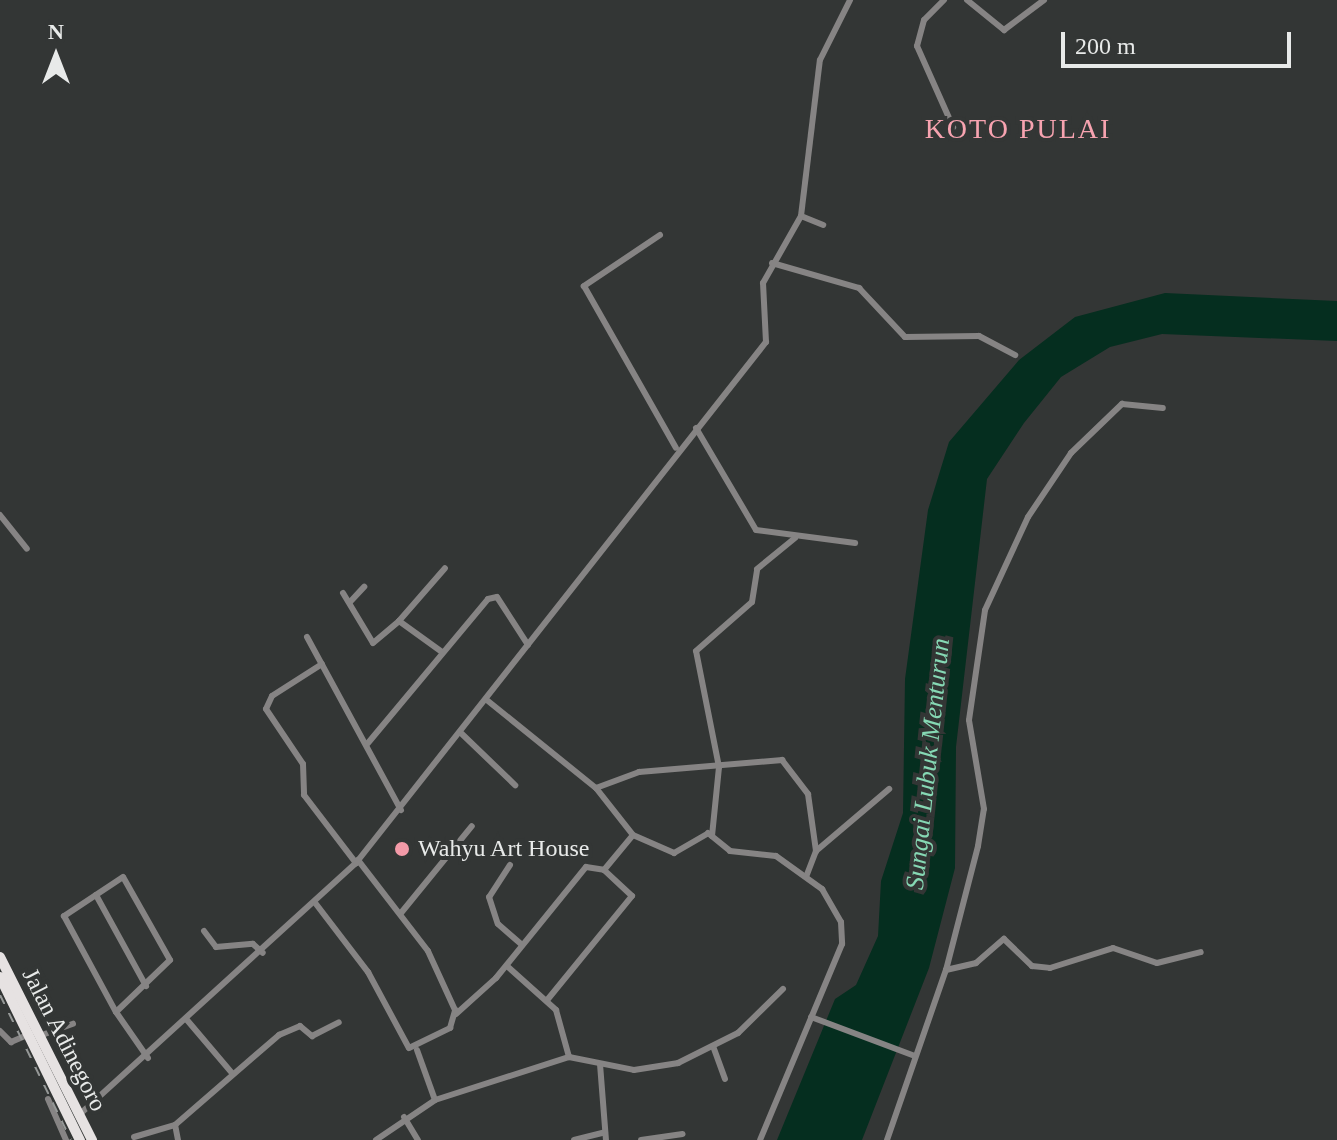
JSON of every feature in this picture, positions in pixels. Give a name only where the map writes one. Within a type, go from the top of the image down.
[{"type":"highway","name":"Jalan Adinegoro","points":[[0,957],[80,1140]]},
{"type":"highway","name":"Jalan Adinegoro","points":[[0,977],[36,1034],[92,1140]]},
{"type":"street","points":[[80,1114],[148,1058],[316,904],[357,862],[488,701],[676,448],[766,342],[763,283],[801,216],[820,60],[850,0]]},
{"type":"street","points":[[944,0],[924,20],[917,46],[953,127]]},
{"type":"street","points":[[967,0],[1004,30],[1044,0]]},
{"type":"street","points":[[801,216],[823,225]]},
{"type":"street","points":[[660,235],[584,286],[676,448]]},
{"type":"street","points":[[772,263],[859,288],[905,337],[979,336],[1015,355]]},
{"type":"street","points":[[887,1140],[912,1055],[946,970],[984,809],[969,720],[985,610],[1028,517],[1071,453],[1122,404],[1163,408]]},
{"type":"street","points":[[696,428],[754,528],[820,544],[842,536],[855,543]]},
{"type":"street","points":[[0,515],[17,528],[27,549]]},
{"type":"street","points":[[712,836],[719,767],[696,651],[752,602],[757,569],[795,538]]},
{"type":"street","points":[[343,593],[377,644],[445,568]]},
{"type":"street","points":[[350,602],[364,587]]},
{"type":"street","points":[[368,743],[442,652],[493,596],[528,645]]},
{"type":"street","points":[[399,621],[442,652]]},
{"type":"street","points":[[307,637],[368,743],[401,810]]},
{"type":"street","points":[[322,664],[272,696],[266,709],[303,764],[304,795],[401,913],[456,1014]]},
{"type":"street","points":[[488,701],[596,788],[633,835],[672,853],[703,833],[712,836],[730,851],[776,856],[807,875],[835,909],[842,944],[814,1018],[760,1140]]},
{"type":"street","points":[[462,734],[515,785]]},
{"type":"street","points":[[596,788],[639,772],[719,767],[766,755],[791,766],[808,794],[816,851],[807,875]]},
{"type":"street","points":[[816,851],[889,789]]},
{"type":"street","points":[[401,913],[472,826]]},
{"type":"street","points":[[604,870],[633,835]]},
{"type":"street","points":[[510,865],[489,897],[498,924],[522,945]]},
{"type":"street","points":[[417,1050],[450,1028],[456,1014],[507,966],[586,867],[604,870],[632,896],[548,999]]},
{"type":"street","points":[[116,1012],[146,986],[170,959],[124,877],[64,916],[116,1012],[148,1058]]},
{"type":"street","points":[[96,895],[146,986]]},
{"type":"street","points":[[316,904],[417,1050],[435,1100]]},
{"type":"street","points":[[204,931],[216,947],[253,944],[263,953]]},
{"type":"street","points":[[946,970],[976,963],[1004,939],[1032,966],[1050,968],[1113,948],[1157,963],[1201,952]]},
{"type":"street","points":[[507,966],[548,999],[562,1019],[569,1057]]},
{"type":"street","points":[[376,1140],[404,1117],[435,1100],[569,1057],[600,1064],[656,1068],[713,1046],[783,989]]},
{"type":"street","points":[[814,1018],[912,1055]]},
{"type":"street","points":[[187,1020],[232,1073]]},
{"type":"street","points":[[134,1137],[175,1125],[232,1073],[292,1028],[312,1036],[339,1022]]},
{"type":"street","points":[[0,1031],[11,1042],[73,1024]]},
{"type":"street","points":[[713,1046],[725,1079]]},
{"type":"street","points":[[574,1140],[606,1136],[600,1064]]},
{"type":"street","points":[[48,1099],[66,1140]]},
{"type":"street","points":[[404,1117],[418,1140]]},
{"type":"street","points":[[175,1125],[178,1140]]},
{"type":"street","points":[[641,1140],[683,1134]]},
{"type":"water","name":"Sungai Lubuk Menturun","points":[[1165,293],[1337,301],[1337,341],[1162,334],[1110,347],[1061,377],[1024,423],[987,479],[956,747],[955,868],[929,968],[862,1140],[777,1140],[835,999],[856,985],[878,936],[881,881],[903,813],[905,679],[928,510],[949,442],[1019,360],[1075,317]]},
{"type":"railway","points":[[0,995],[71,1140]]},
{"type":"place","name":"Wahyu Art House","points":[[402,849]]},
{"type":"district","name":"KOTO PULAI","points":[[1018,129]]}]
